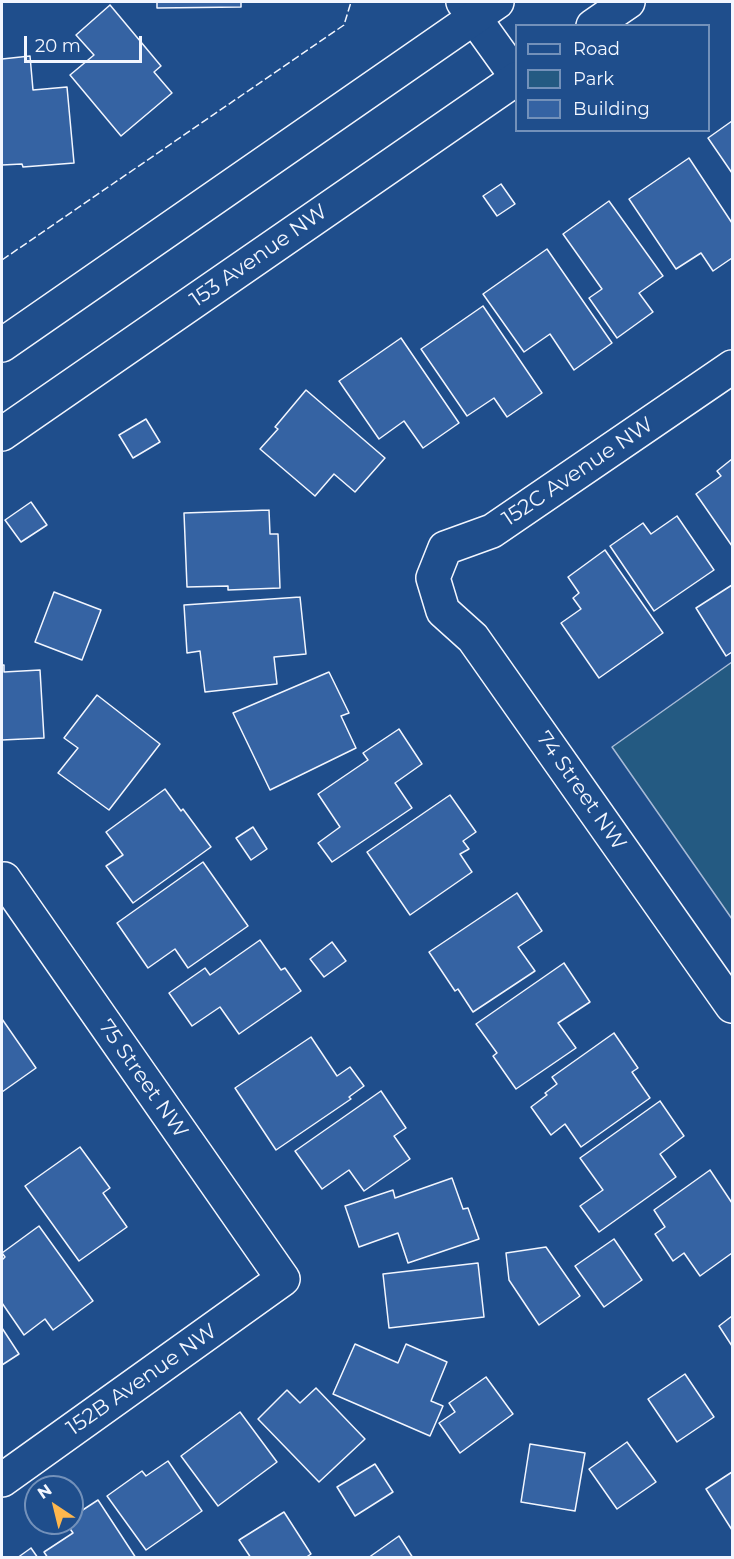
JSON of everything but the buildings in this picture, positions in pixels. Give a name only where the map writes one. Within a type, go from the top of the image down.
[{"type":"street","points":[[596,24],[628,2]]},
{"type":"street","points":[[2,345],[478,7],[515,75]]},
{"type":"street","name":"153 Avenue NW","points":[[2,434],[515,78]]},
{"type":"street","name":"152C Avenue NW","points":[[433,578],[445,548],[492,531],[732,367]]},
{"type":"street","name":"74 Street NW","points":[[433,578],[443,611],[473,638],[732,1006]]},
{"type":"street","name":"75 Street NW","points":[[3,880],[283,1279]]},
{"type":"street","name":"152B Avenue NW","points":[[2,1480],[283,1279]]},
{"type":"green space","points":[[732,662],[732,919],[612,747]]},
{"type":"fence","points":[[2,260],[344,25],[351,2]]}]
